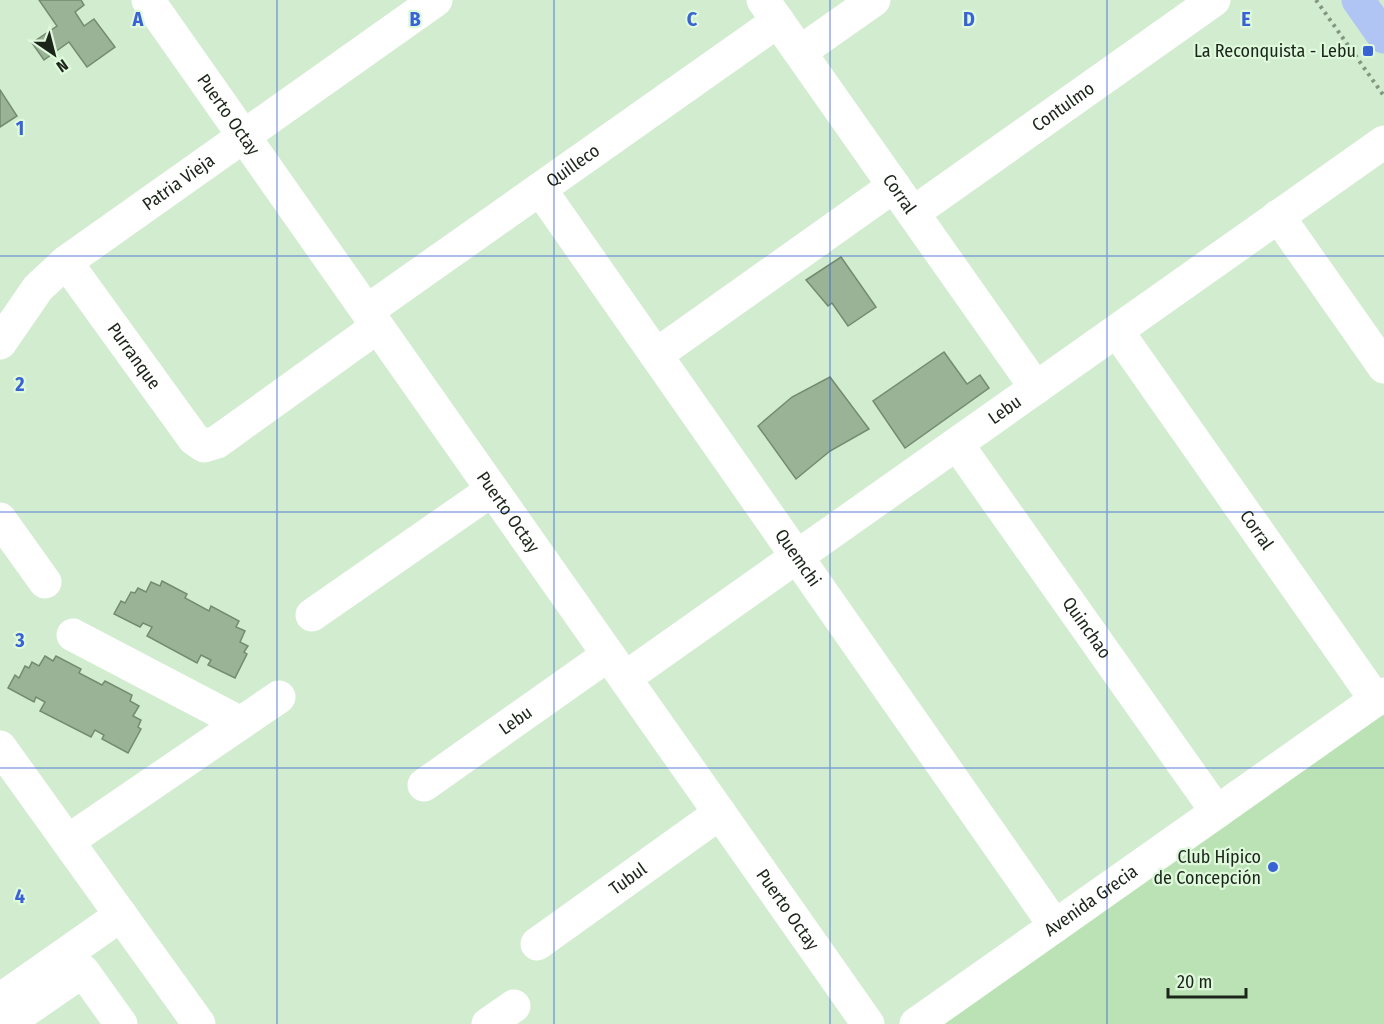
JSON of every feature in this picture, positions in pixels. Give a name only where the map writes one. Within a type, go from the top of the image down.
[{"type":"main road","points":[[1358,0],[1384,37]]},
{"type":"street","name":"Puerto Octay","points":[[148,0],[868,1024]]},
{"type":"street","name":"Patria Vieja","points":[[0,343],[38,288],[66,262],[436,0]]},
{"type":"street","points":[[800,52],[874,0]]},
{"type":"street","name":"Contulmo","points":[[913,213],[1214,0]]},
{"type":"street","name":"Corral","points":[[771,11],[1036,387]]},
{"type":"street","name":"Quilleco","points":[[204,446],[217,442],[372,319],[771,11]]},
{"type":"street","name":"Lebu","points":[[424,785],[797,557],[1384,142]]},
{"type":"street","points":[[656,355],[894,186]]},
{"type":"street","name":"Quemchi","points":[[540,189],[1055,926]]},
{"type":"street","points":[[1278,216],[1384,367]]},
{"type":"street","name":"Purranque","points":[[66,262],[194,439],[204,446]]},
{"type":"street","name":"Corral","points":[[1117,331],[1380,697]]},
{"type":"street","name":"Quinchao","points":[[957,444],[1217,812]]},
{"type":"street","points":[[312,615],[492,490]]},
{"type":"street","points":[[0,519],[45,582]]},
{"type":"street","points":[[73,635],[241,723]]},
{"type":"street","points":[[68,841],[279,697]]},
{"type":"street","name":"Avenida Grecia","points":[[916,1024],[1380,697]]},
{"type":"street","points":[[0,747],[199,1024]]},
{"type":"street","name":"Tubul","points":[[537,944],[720,813]]},
{"type":"street","points":[[0,1000],[121,915]]},
{"type":"street","points":[[6,1024],[83,971],[121,1024]]},
{"type":"path","points":[[1316,0],[1384,96]]},
{"type":"green space","name":"Club Hípico de Concepción","points":[[1384,710],[1384,1024],[939,1024]]},
{"type":"building","points":[[39,0],[81,0],[84,5],[75,12],[84,26],[94,19],[115,47],[87,67],[69,42],[44,60],[32,43],[57,26]]},
{"type":"building","points":[[0,90],[17,116],[0,127]]},
{"type":"building","points":[[841,257],[876,307],[848,326],[832,303],[828,306],[806,280]]},
{"type":"building","points":[[944,352],[967,384],[980,375],[989,388],[905,448],[873,401]]},
{"type":"building","points":[[830,377],[869,429],[830,451],[796,479],[758,426],[792,397]]},
{"type":"building","points":[[162,581],[187,594],[185,598],[209,611],[211,606],[239,621],[236,627],[245,631],[240,642],[248,646],[244,652],[247,654],[235,678],[208,665],[211,660],[201,655],[197,663],[147,636],[152,627],[143,623],[140,627],[114,614],[121,601],[125,603],[131,592],[135,593],[138,588],[146,592],[151,582],[160,586]]},
{"type":"building","points":[[45,656],[53,661],[56,656],[81,669],[79,673],[102,685],[105,681],[132,695],[130,701],[139,706],[133,716],[141,720],[138,727],[141,729],[128,753],[102,739],[104,735],[95,730],[91,737],[40,711],[45,702],[36,697],[34,702],[8,688],[15,675],[19,678],[25,666],[29,668],[32,662],[39,666]]},
{"type":"place","name":"La Reconquista - Lebu","points":[[1368,51]]},
{"type":"place","name":"Club Hípico de Concepción","points":[[1273,867]]}]
